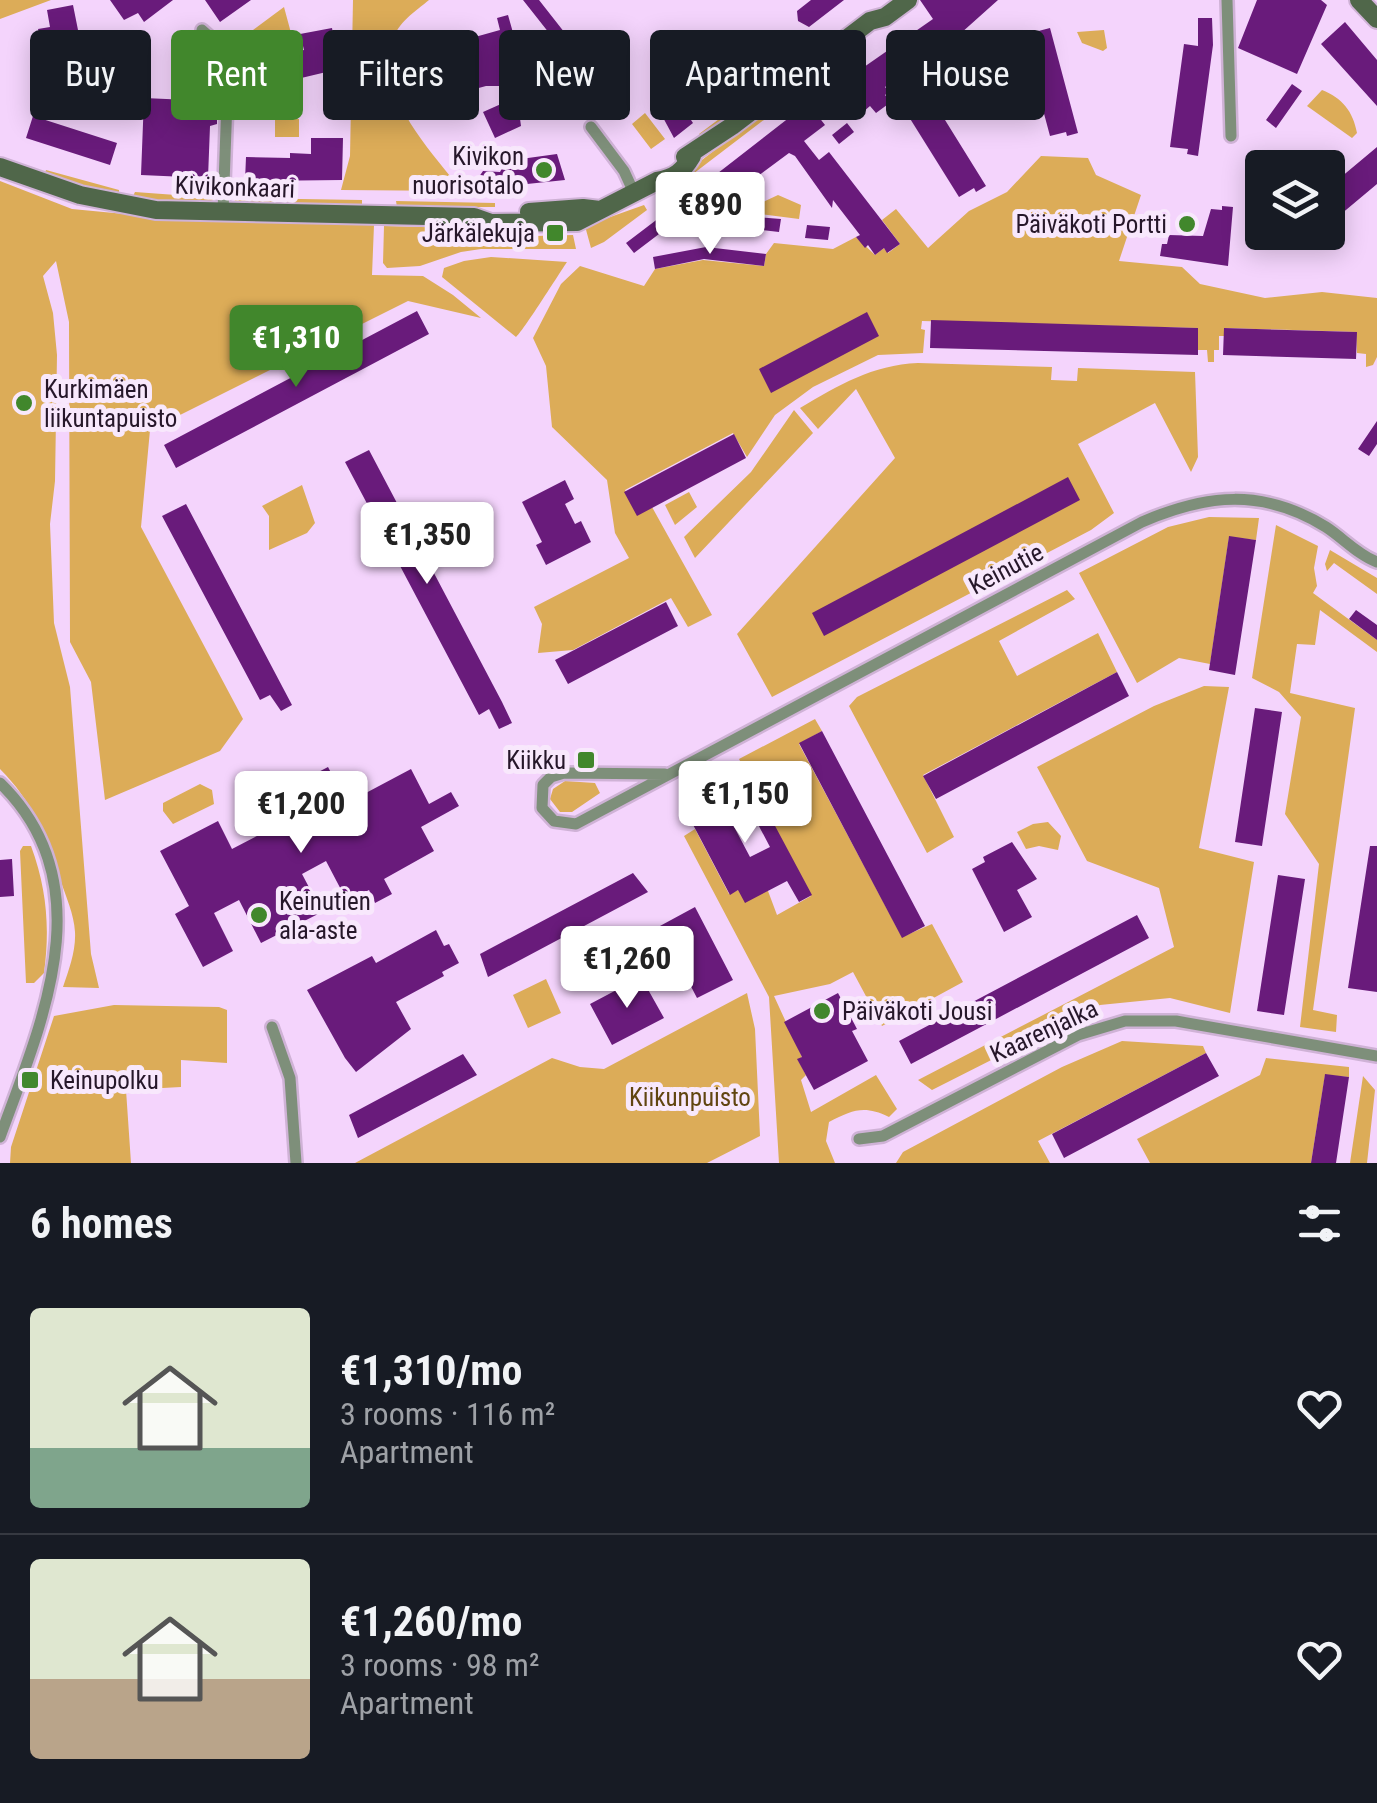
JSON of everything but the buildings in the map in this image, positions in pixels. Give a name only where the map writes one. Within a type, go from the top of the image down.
[{"type":"street","name":"Kivikonkaari","points":[[870,21],[877,8],[888,0]]},
{"type":"street","name":"Kivikonkaari","points":[[0,168],[114,204],[156,210],[474,218],[491,223],[564,224],[586,220],[677,174],[692,156],[870,21],[885,17],[908,0]]},
{"type":"street","points":[[1228,0],[1231,136]]},
{"type":"street","points":[[1359,0],[1377,19]]},
{"type":"street","points":[[223,212],[226,120]]},
{"type":"street","points":[[590,127],[624,171],[635,195]]},
{"type":"street","name":"Keinutie","points":[[665,774],[564,773],[544,784],[542,808],[554,821],[576,824],[1142,522],[1185,505],[1226,499],[1271,504],[1328,528],[1377,562]]},
{"type":"street","points":[[0,784],[19,807],[41,846],[52,885],[58,939],[46,1011],[0,1136]]},
{"type":"street","name":"Kaarenjalka","points":[[860,1140],[883,1136],[1078,1035],[1125,1021],[1166,1020],[1377,1056]]},
{"type":"street","points":[[272,1027],[290,1078],[296,1163]]},
{"type":"green space","points":[[0,0],[51,0],[0,19]]},
{"type":"green space","points":[[353,0],[429,0],[397,30],[352,30]]},
{"type":"green space","points":[[284,7],[290,30],[253,30]]},
{"type":"green space","points":[[1104,30],[1107,48],[1103,51],[1082,43],[1077,32]]},
{"type":"green space","points":[[1322,90],[1341,101],[1353,118],[1357,133],[1352,138],[1307,106]]},
{"type":"green space","points":[[645,113],[665,139],[651,149],[632,124]]},
{"type":"green space","points":[[275,120],[299,120],[299,137],[275,137]]},
{"type":"green space","points":[[351,120],[408,120],[462,191],[341,190],[350,156]]},
{"type":"green space","points":[[718,120],[723,120],[700,137]]},
{"type":"green space","points":[[754,120],[764,120],[689,177],[685,173]]},
{"type":"green space","points":[[1041,156],[1088,158],[1096,175],[1141,195],[1119,261],[1182,267],[1200,284],[1265,298],[1322,292],[1377,298],[1377,357],[1373,365],[1366,367],[1366,354],[1357,353],[1356,332],[1225,328],[1224,336],[1219,336],[1219,350],[1214,350],[1214,362],[1208,362],[1207,350],[1198,350],[1198,328],[922,321],[923,353],[878,355],[813,387],[775,415],[747,457],[733,433],[625,490],[637,514],[652,507],[712,615],[688,627],[671,598],[573,650],[538,653],[542,624],[534,607],[629,558],[615,533],[607,480],[552,427],[546,366],[533,338],[561,284],[580,266],[644,286],[655,269],[703,260],[764,266],[774,243],[833,249],[856,237],[875,255],[884,248],[888,253],[900,244],[882,220],[896,209],[928,248],[969,211],[1007,192]]},
{"type":"green space","points":[[46,170],[119,190],[119,196],[44,176]]},
{"type":"green space","points":[[0,181],[72,209],[156,217],[374,225],[372,275],[423,276],[481,318],[408,301],[150,430],[141,527],[243,719],[220,751],[105,800],[91,682],[70,642],[69,322],[56,261],[43,276],[53,313],[57,355],[55,481],[50,524],[54,623],[70,687],[91,954],[99,988],[63,987],[74,946],[71,912],[37,820],[0,769]]},
{"type":"green space","points":[[135,192],[217,198],[199,204],[176,204],[132,198]]},
{"type":"green space","points":[[778,195],[801,205],[799,219],[761,214],[763,202]]},
{"type":"green space","points":[[232,198],[362,200],[362,206],[239,204]]},
{"type":"green space","points":[[396,201],[495,203],[495,207],[397,207]]},
{"type":"green space","points":[[644,205],[647,210],[591,248],[585,226]]},
{"type":"green space","points":[[384,226],[494,229],[495,237],[573,235],[576,249],[481,249],[420,266],[387,268],[383,263]]},
{"type":"green space","points":[[491,257],[567,262],[516,337],[442,277],[444,268]]},
{"type":"green space","points":[[918,363],[1052,367],[1051,380],[1077,381],[1078,368],[1195,372],[1198,457],[1191,472],[1155,403],[1078,444],[1114,513],[1091,530],[772,697],[737,634],[895,458],[856,389],[818,429],[800,408],[871,372]]},
{"type":"green space","points":[[794,410],[813,433],[695,558],[684,537],[751,472]]},
{"type":"green space","points":[[302,485],[315,523],[307,533],[269,550],[269,516],[262,506]]},
{"type":"green space","points":[[689,492],[697,507],[675,525],[665,505]]},
{"type":"green space","points":[[1209,517],[1259,518],[1256,540],[1229,537],[1210,664],[1179,658],[1137,683],[1079,573],[1168,527]]},
{"type":"green space","points":[[1276,525],[1318,546],[1314,568],[1317,586],[1313,593],[1377,640],[1377,652],[1320,610],[1315,645],[1297,644],[1290,693],[1355,708],[1313,1010],[1337,1015],[1336,1032],[1300,1027],[1319,864],[1285,814],[1301,717],[1279,692],[1252,678]]},
{"type":"green space","points":[[1330,550],[1377,578],[1377,594],[1334,563],[1327,571]]},
{"type":"green space","points":[[1067,590],[1075,599],[999,641],[1017,676],[1098,633],[1117,672],[923,775],[954,837],[927,853],[849,706],[857,697]]},
{"type":"green space","points":[[1204,686],[1229,687],[1199,848],[1254,862],[1230,1013],[1170,998],[1100,1005],[932,1090],[918,1080],[1174,947],[1159,888],[1087,861],[1037,767],[1154,706]]},
{"type":"green space","points":[[815,719],[822,731],[799,744],[902,937],[932,924],[963,982],[882,1026],[853,972],[830,984],[774,996],[802,1057],[798,1060],[806,1075],[801,1080],[811,1112],[876,1075],[897,1109],[889,1117],[859,1110],[829,1122],[826,1141],[835,1163],[779,1163],[769,997],[684,836],[695,829],[729,894],[738,890],[768,891],[777,915],[811,896],[739,759]]},
{"type":"green space","points":[[565,781],[595,783],[600,793],[572,812],[560,812],[550,799],[553,789]]},
{"type":"green space","points":[[200,784],[212,790],[214,804],[173,824],[163,811],[163,803]]},
{"type":"green space","points":[[1048,822],[1061,836],[1058,850],[1039,846],[1026,849],[1017,832]]},
{"type":"green space","points":[[23,846],[31,846],[46,909],[44,973],[34,983],[26,983],[20,851]]},
{"type":"green space","points":[[546,979],[561,1013],[528,1028],[513,995]]},
{"type":"green space","name":"Kiikunpuisto","points":[[747,993],[755,1029],[760,1136],[707,1163],[355,1163],[552,1058],[580,1067],[604,1069]]},
{"type":"green space","points":[[114,1005],[227,1010],[227,1063],[181,1060],[181,1087],[126,1090],[131,1163],[10,1163],[11,1147],[54,1016]]},
{"type":"green space","points":[[1122,1041],[1203,1046],[1206,1053],[1038,1141],[1050,1163],[896,1163],[903,1152],[1062,1067]]},
{"type":"green space","points":[[1266,1058],[1349,1067],[1349,1077],[1325,1075],[1311,1163],[1150,1163],[1137,1139],[1260,1075]]},
{"type":"green space","points":[[1363,1076],[1375,1090],[1367,1163],[1350,1163]]},
{"type":"place","name":"Kivikon nuorisotalo","points":[[544,170]]},
{"type":"place","name":"Päiväkoti Portti","points":[[1187,224]]},
{"type":"place","name":"Järkälekuja","points":[[555,233]]},
{"type":"place","name":"Kurkimäen liikuntapuisto","points":[[24,403]]},
{"type":"place","name":"Kiikku","points":[[586,760]]},
{"type":"place","name":"Keinutien ala-aste","points":[[259,915]]},
{"type":"place","name":"Päiväkoti Jousi","points":[[822,1011]]},
{"type":"place","name":"Keinupolku","points":[[30,1080]]}]
